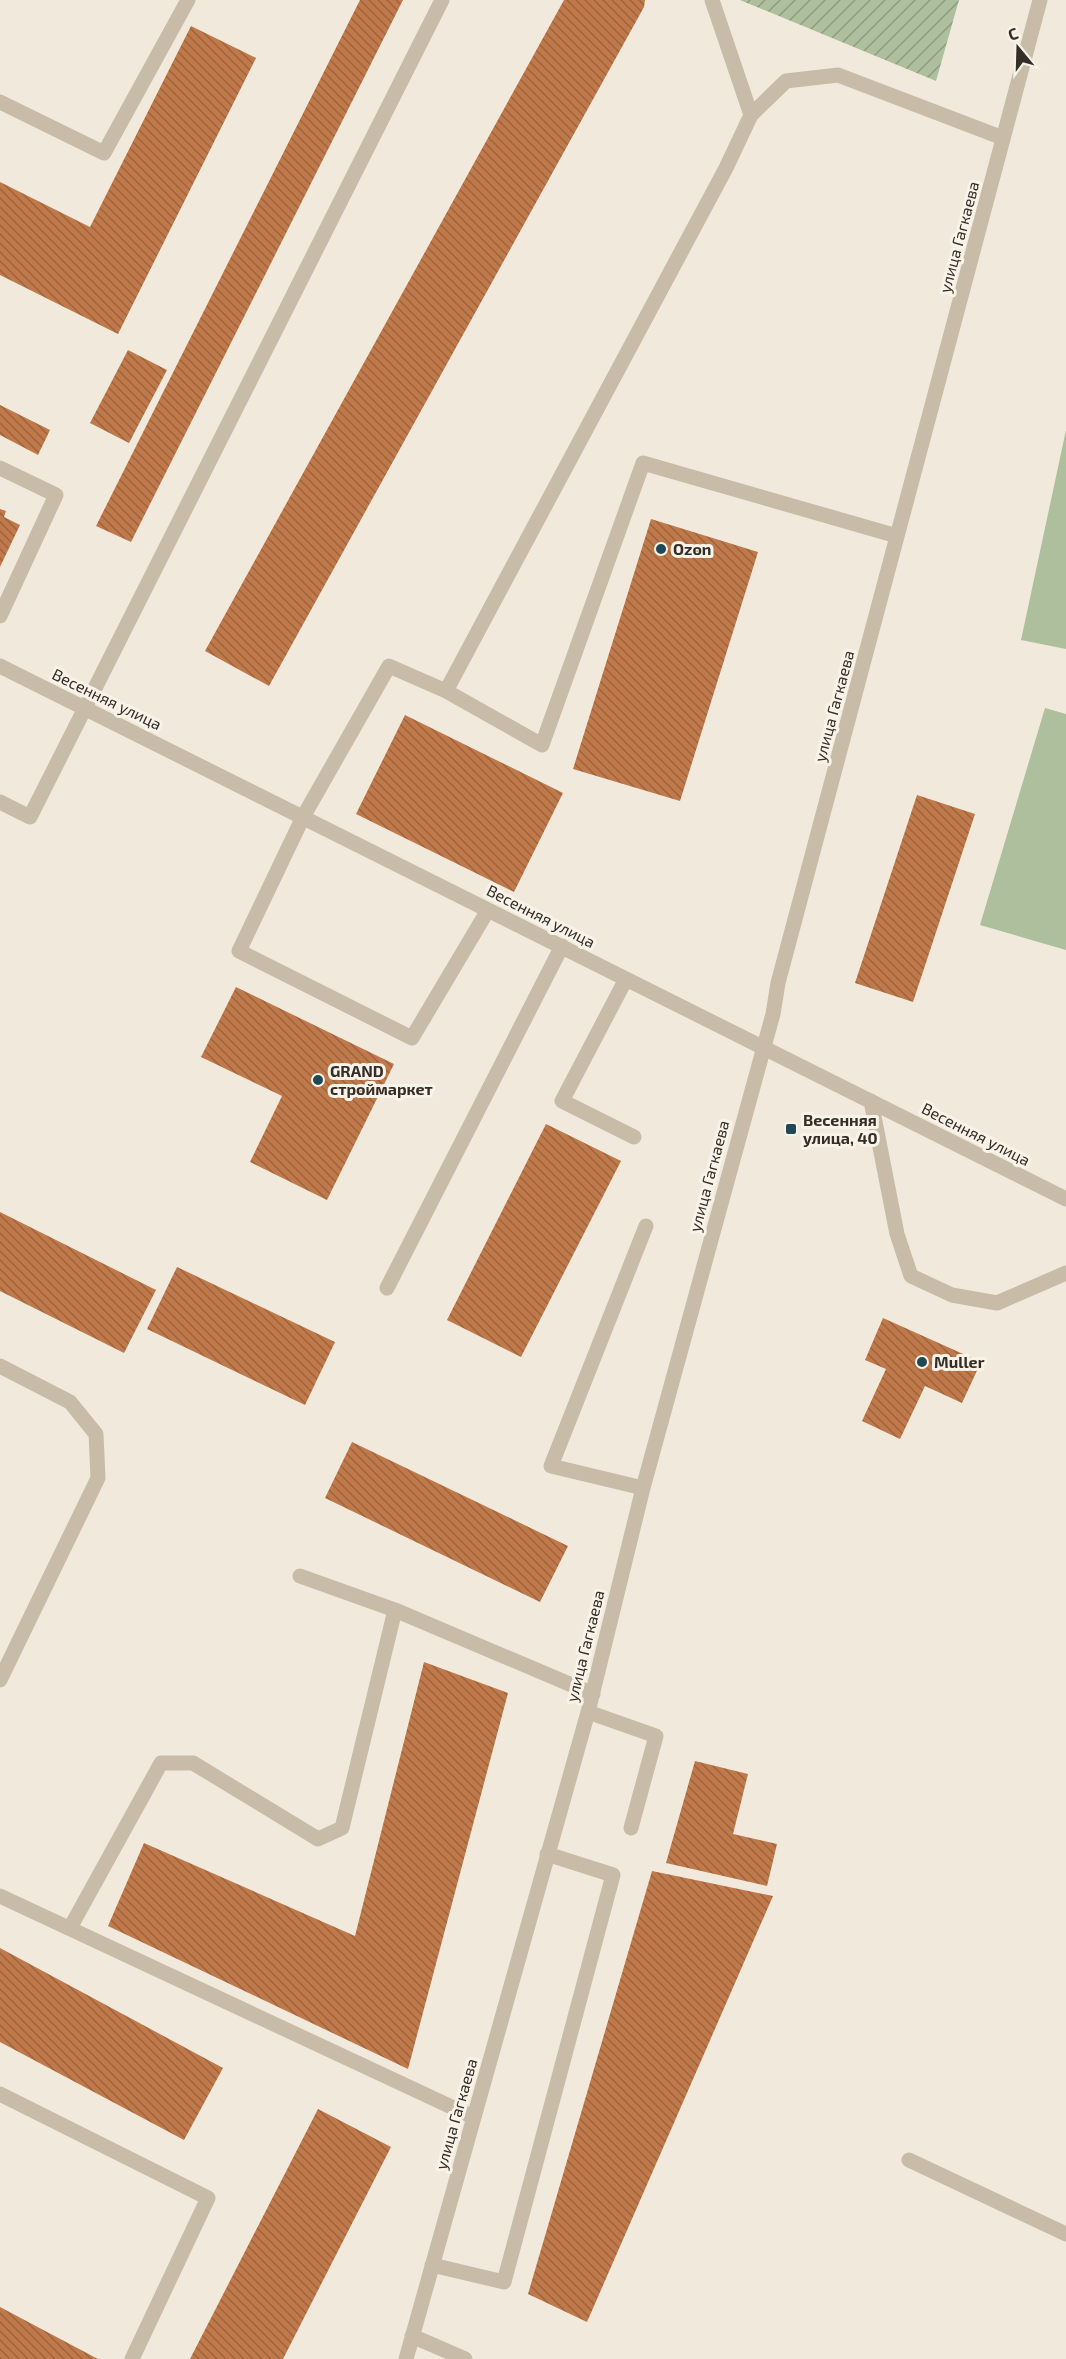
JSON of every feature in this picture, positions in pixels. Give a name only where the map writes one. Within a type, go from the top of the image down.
[{"type":"street","points":[[0,102],[104,153],[188,0]]},
{"type":"street","points":[[0,802],[30,816],[442,0]]},
{"type":"street","points":[[712,0],[752,115]]},
{"type":"street","name":"улица Гагкаева","points":[[405,2359],[588,1712],[643,1488],[773,1014],[778,983],[1040,0]]},
{"type":"street","points":[[446,691],[726,168],[752,115],[786,81],[837,75],[1003,138]]},
{"type":"street","points":[[488,910],[412,1038],[239,951],[303,818],[389,666],[446,691],[542,744],[644,463],[897,537]]},
{"type":"street","points":[[0,468],[56,495],[0,616]]},
{"type":"street","name":"Весенняя улица","points":[[0,666],[1066,1199]]},
{"type":"street","points":[[387,1288],[561,946]]},
{"type":"street","points":[[626,979],[562,1101],[633,1137]]},
{"type":"street","points":[[871,1101],[897,1234],[911,1276],[952,1295],[998,1303],[1066,1274]]},
{"type":"street","points":[[643,1488],[551,1466],[646,1226]]},
{"type":"street","points":[[0,1365],[70,1402],[96,1434],[98,1478],[0,1680]]},
{"type":"street","points":[[300,1576],[394,1610],[592,1694]]},
{"type":"street","points":[[70,1928],[161,1763],[193,1763],[318,1839],[342,1828],[394,1610]]},
{"type":"street","points":[[588,1712],[656,1736],[630,1828]]},
{"type":"street","points":[[432,2265],[504,2282],[613,1875],[547,1854]]},
{"type":"street","points":[[0,1896],[473,2117]]},
{"type":"street","points":[[0,2094],[208,2198],[132,2359]]},
{"type":"street","points":[[909,2160],[1066,2234]]},
{"type":"street","points":[[412,2336],[465,2359]]},
{"type":"green space","points":[[740,0],[959,0],[936,81]]},
{"type":"green space","points":[[1066,430],[1066,649],[1021,640]]},
{"type":"green space","points":[[1045,708],[1066,714],[1066,950],[980,925]]},
{"type":"building","points":[[360,0],[403,0],[131,542],[96,526]]},
{"type":"building","points":[[564,0],[645,0],[644,7],[269,686],[205,651]]},
{"type":"building","points":[[191,26],[256,58],[118,334],[0,275],[0,182],[90,227]]},
{"type":"building","points":[[128,350],[167,370],[129,443],[90,423]]},
{"type":"building","points":[[0,405],[50,430],[38,455],[0,435]]},
{"type":"building","points":[[0,509],[6,511],[4,517],[20,525],[0,567]]},
{"type":"building","points":[[651,519],[758,552],[680,801],[573,769]]},
{"type":"building","points":[[405,715],[563,793],[514,892],[356,814]]},
{"type":"building","points":[[917,795],[975,814],[913,1002],[855,983]]},
{"type":"building","name":"GRAND строймаркет","points":[[236,987],[394,1064],[327,1200],[250,1162],[282,1096],[201,1057]]},
{"type":"building","points":[[546,1124],[621,1161],[521,1357],[447,1320]]},
{"type":"building","points":[[0,1212],[156,1290],[124,1353],[0,1291]]},
{"type":"building","points":[[177,1267],[335,1342],[305,1405],[147,1329]]},
{"type":"building","points":[[883,1318],[981,1362],[962,1403],[925,1386],[900,1439],[862,1421],[886,1369],[865,1360]]},
{"type":"building","points":[[352,1442],[568,1546],[540,1602],[325,1498]]},
{"type":"building","points":[[424,1662],[508,1693],[408,2069],[108,1926],[144,1843],[355,1936]]},
{"type":"building","points":[[695,1761],[748,1774],[733,1834],[777,1844],[767,1886],[666,1863]]},
{"type":"building","points":[[652,1871],[773,1896],[587,2322],[528,2294]]},
{"type":"building","points":[[0,1948],[223,2068],[184,2140],[0,2042]]},
{"type":"building","points":[[318,2109],[391,2147],[283,2359],[190,2359]]},
{"type":"building","points":[[0,2307],[98,2359],[0,2359]]},
{"type":"place","name":"Ozon","points":[[661,549]]},
{"type":"place","name":"GRAND строймаркет","points":[[318,1080]]},
{"type":"place","name":"Весенняя улица, 40","points":[[791,1129]]},
{"type":"place","name":"Muller","points":[[922,1362]]}]
